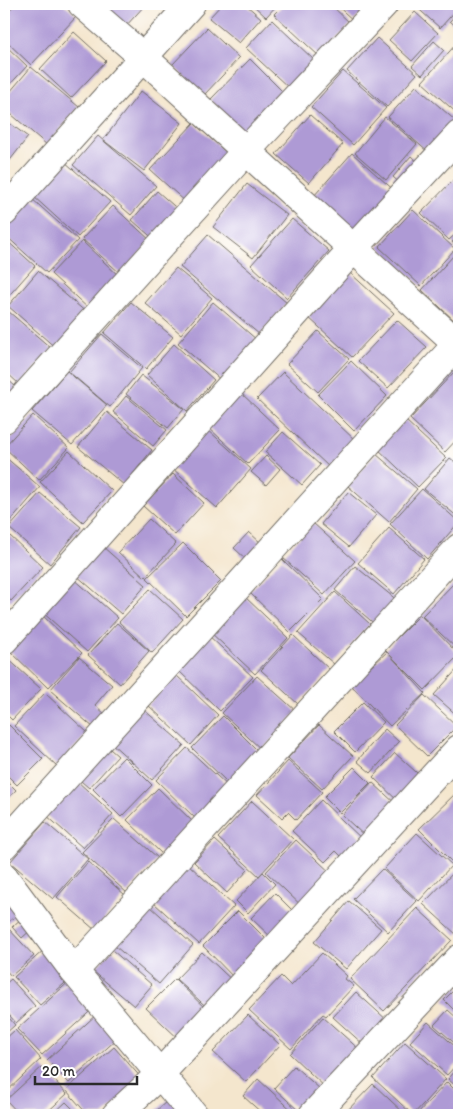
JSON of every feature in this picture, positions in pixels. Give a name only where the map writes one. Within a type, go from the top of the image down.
[{"type":"street","points":[[4,845],[459,343],[82,4]]},
{"type":"street","points":[[4,212],[142,56],[191,4]]},
{"type":"street","points":[[4,419],[246,151],[384,4]]},
{"type":"street","points":[[4,640],[354,248],[459,135]]},
{"type":"street","points":[[74,971],[459,548]]},
{"type":"street","points":[[116,1115],[159,1075],[459,749]]},
{"type":"street","points":[[4,878],[74,971],[194,1115]]},
{"type":"street","points":[[313,1115],[459,959]]},
{"type":"building","points":[[15,4],[63,4],[77,16],[31,65],[4,39],[4,16]]},
{"type":"building","points":[[99,4],[146,4],[125,27]]},
{"type":"building","points":[[222,4],[245,4],[261,18],[239,43],[209,18]]},
{"type":"building","points":[[252,4],[278,4],[266,17]]},
{"type":"building","points":[[284,4],[330,4],[351,24],[320,57],[274,14]]},
{"type":"building","points":[[335,4],[371,4],[354,21]]},
{"type":"building","points":[[413,4],[459,4],[459,7],[440,28]]},
{"type":"building","points":[[459,11],[459,29],[450,21]]},
{"type":"building","points":[[415,12],[438,33],[412,61],[389,40]]},
{"type":"building","points":[[272,20],[315,61],[289,88],[246,48]]},
{"type":"building","points":[[207,28],[239,58],[204,95],[172,65]]},
{"type":"building","points":[[74,32],[106,61],[71,98],[40,69]]},
{"type":"building","points":[[377,38],[417,74],[387,107],[347,71]]},
{"type":"building","points":[[434,41],[444,50],[422,75],[412,66]]},
{"type":"building","points":[[459,43],[459,115],[422,82]]},
{"type":"building","points":[[4,44],[27,66],[5,90],[4,89]]},
{"type":"building","points":[[250,59],[286,95],[246,136],[210,100]]},
{"type":"building","points":[[31,67],[79,107],[47,145],[4,108],[4,99]]},
{"type":"building","points":[[343,71],[386,108],[353,145],[311,107]]},
{"type":"building","points":[[416,86],[457,122],[429,153],[388,117]]},
{"type":"building","points":[[141,91],[182,123],[144,171],[103,140]]},
{"type":"building","points":[[310,115],[343,144],[309,183],[276,154]]},
{"type":"building","points":[[385,117],[417,144],[386,180],[355,153]]},
{"type":"building","points":[[4,119],[28,137],[4,168]]},
{"type":"building","points":[[194,123],[230,156],[187,203],[150,170]]},
{"type":"building","points":[[98,136],[156,186],[131,215],[73,165]]},
{"type":"building","points":[[352,153],[396,192],[356,236],[313,197]]},
{"type":"building","points":[[411,156],[421,165],[403,186],[393,177]]},
{"type":"building","points":[[64,161],[110,202],[78,237],[33,196]]},
{"type":"building","points":[[453,180],[459,186],[459,231],[449,240],[421,213]]},
{"type":"building","points":[[247,184],[287,215],[253,258],[213,227]]},
{"type":"building","points":[[157,191],[182,213],[157,242],[132,220]]},
{"type":"building","points":[[31,198],[78,240],[47,273],[4,234],[4,228]]},
{"type":"building","points":[[113,206],[151,241],[121,274],[82,239]]},
{"type":"building","points":[[413,210],[455,249],[421,286],[379,247]]},
{"type":"building","points":[[292,219],[329,251],[287,298],[251,265]]},
{"type":"building","points":[[208,235],[287,303],[260,335],[180,267]]},
{"type":"building","points":[[459,235],[459,250],[452,242]]},
{"type":"building","points":[[4,238],[35,266],[4,301]]},
{"type":"building","points":[[82,241],[121,278],[90,310],[51,274]]},
{"type":"building","points":[[454,255],[459,260],[459,325],[422,290]]},
{"type":"building","points":[[176,268],[212,298],[181,334],[145,303]]},
{"type":"building","points":[[38,271],[88,314],[57,349],[8,306]]},
{"type":"building","points":[[349,272],[394,313],[352,357],[308,317]]},
{"type":"building","points":[[131,302],[173,337],[146,369],[104,333]]},
{"type":"building","points":[[213,302],[257,340],[222,381],[178,343]]},
{"type":"building","points":[[8,311],[52,349],[20,385],[4,370],[4,316]]},
{"type":"building","points":[[397,320],[427,347],[388,388],[358,361]]},
{"type":"building","points":[[318,331],[349,359],[318,392],[287,364]]},
{"type":"building","points":[[102,334],[142,368],[110,407],[69,372]]},
{"type":"building","points":[[174,344],[214,380],[187,411],[147,375]]},
{"type":"building","points":[[351,361],[387,396],[354,431],[318,395]]},
{"type":"building","points":[[67,371],[107,405],[72,445],[32,411]]},
{"type":"building","points":[[455,371],[459,375],[459,437],[445,452],[410,419]]},
{"type":"building","points":[[283,372],[356,441],[330,468],[257,399]]},
{"type":"building","points":[[141,375],[184,409],[168,428],[126,394]]},
{"type":"building","points":[[4,376],[17,388],[4,404]]},
{"type":"building","points":[[240,392],[280,430],[248,464],[208,427]]},
{"type":"building","points":[[126,396],[167,430],[153,446],[113,412]]},
{"type":"building","points":[[107,412],[152,450],[124,485],[78,447]]},
{"type":"building","points":[[33,415],[69,448],[39,480],[4,447]]},
{"type":"building","points":[[405,420],[446,458],[418,487],[377,448]]},
{"type":"building","points":[[207,429],[251,469],[217,508],[172,468]]},
{"type":"building","points":[[283,432],[320,465],[302,485],[265,452]]},
{"type":"building","points":[[69,451],[112,491],[83,522],[40,482]]},
{"type":"building","points":[[376,454],[417,489],[389,522],[348,486]]},
{"type":"building","points":[[4,456],[40,487],[4,529]]},
{"type":"building","points":[[266,456],[280,469],[266,485],[251,472]]},
{"type":"building","points":[[450,458],[459,465],[459,518],[424,489]]},
{"type":"building","points":[[173,474],[204,503],[175,535],[143,506]]},
{"type":"building","points":[[422,489],[459,522],[427,559],[390,524]]},
{"type":"building","points":[[348,492],[376,515],[349,547],[321,524]]},
{"type":"building","points":[[40,493],[81,527],[50,564],[9,528]]},
{"type":"building","points":[[149,519],[176,544],[145,577],[118,552]]},
{"type":"building","points":[[313,523],[355,561],[324,595],[282,557]]},
{"type":"building","points":[[389,528],[424,559],[394,594],[358,563]]},
{"type":"building","points":[[249,532],[262,544],[248,561],[234,548]]},
{"type":"building","points":[[8,534],[43,567],[11,601],[4,594],[4,539]]},
{"type":"building","points":[[183,543],[221,581],[186,616],[147,578]]},
{"type":"building","points":[[102,546],[146,585],[121,614],[76,575]]},
{"type":"building","points":[[282,559],[323,599],[290,632],[249,592]]},
{"type":"building","points":[[355,566],[398,601],[377,626],[335,590]]},
{"type":"building","points":[[72,577],[118,618],[87,652],[41,611]]},
{"type":"building","points":[[455,582],[459,586],[459,651],[422,616]]},
{"type":"building","points":[[150,589],[183,619],[152,653],[119,622]]},
{"type":"building","points":[[335,592],[370,624],[334,664],[298,633]]},
{"type":"building","points":[[243,595],[288,638],[255,674],[209,631]]},
{"type":"building","points":[[41,614],[82,653],[48,688],[8,649]]},
{"type":"building","points":[[420,615],[459,655],[425,690],[385,650]]},
{"type":"building","points":[[117,623],[149,651],[120,684],[88,655]]},
{"type":"building","points":[[207,634],[253,677],[220,711],[175,667]]},
{"type":"building","points":[[293,635],[330,670],[298,704],[261,670]]},
{"type":"building","points":[[387,652],[425,693],[390,726],[351,685]]},
{"type":"building","points":[[5,656],[41,689],[12,720],[4,712]]},
{"type":"building","points":[[79,657],[112,685],[95,705],[106,715],[94,728],[50,690]]},
{"type":"building","points":[[459,667],[459,717],[434,695]]},
{"type":"building","points":[[176,675],[218,715],[191,745],[148,705]]},
{"type":"building","points":[[257,676],[297,712],[262,750],[222,713]]},
{"type":"building","points":[[45,693],[88,733],[57,766],[14,726]]},
{"type":"building","points":[[424,695],[457,726],[427,756],[395,725]]},
{"type":"building","points":[[363,702],[384,722],[355,752],[334,731]]},
{"type":"building","points":[[142,708],[184,745],[152,780],[110,742]]},
{"type":"building","points":[[223,716],[258,751],[227,782],[192,748]]},
{"type":"building","points":[[9,725],[43,759],[17,785],[4,772],[4,730]]},
{"type":"building","points":[[319,725],[353,756],[322,789],[288,758]]},
{"type":"building","points":[[385,729],[399,742],[371,773],[357,761]]},
{"type":"building","points":[[102,742],[118,756],[89,788],[73,774]]},
{"type":"building","points":[[187,748],[230,788],[198,821],[156,780]]},
{"type":"building","points":[[395,753],[426,781],[403,806],[373,777]]},
{"type":"building","points":[[124,757],[152,785],[121,817],[93,789]]},
{"type":"building","points":[[288,761],[322,792],[296,820],[288,812],[282,818],[257,795]]},
{"type":"building","points":[[354,767],[370,783],[340,813],[324,797]]},
{"type":"building","points":[[4,778],[16,790],[4,803]]},
{"type":"building","points":[[76,780],[113,814],[83,848],[45,814]]},
{"type":"building","points":[[372,782],[398,806],[368,839],[342,815]]},
{"type":"building","points":[[158,788],[194,823],[163,855],[127,820]]},
{"type":"building","points":[[458,791],[459,858],[454,864],[419,829]]},
{"type":"building","points":[[321,800],[365,842],[346,861],[336,851],[325,862],[292,831]]},
{"type":"building","points":[[252,801],[293,839],[259,876],[218,838]]},
{"type":"building","points":[[114,819],[158,858],[127,893],[82,852]]},
{"type":"building","points":[[45,822],[88,859],[53,899],[10,862]]},
{"type":"building","points":[[417,833],[452,865],[419,901],[384,869]]},
{"type":"building","points":[[215,840],[248,870],[227,893],[194,862]]},
{"type":"building","points":[[296,840],[336,878],[306,910],[266,872]]},
{"type":"building","points":[[88,862],[125,895],[95,930],[57,897]]},
{"type":"building","points":[[189,865],[234,906],[199,944],[154,903]]},
{"type":"building","points":[[458,868],[459,932],[457,935],[423,904]]},
{"type":"building","points":[[382,869],[417,901],[388,932],[353,899]]},
{"type":"building","points":[[263,872],[275,884],[248,913],[236,901]]},
{"type":"building","points":[[275,893],[299,917],[275,941],[251,918]]},
{"type":"building","points":[[4,894],[20,912],[7,923],[4,920]]},
{"type":"building","points":[[349,901],[381,929],[346,969],[314,942]]},
{"type":"building","points":[[150,906],[193,945],[159,984],[115,946]]},
{"type":"building","points":[[417,908],[452,940],[384,1011],[350,979]]},
{"type":"building","points":[[238,911],[267,940],[240,984],[203,946]]},
{"type":"building","points":[[24,916],[34,927],[22,938],[12,927]]},
{"type":"building","points":[[8,928],[34,956],[11,976],[4,968],[4,932]]},
{"type":"building","points":[[46,948],[72,977],[40,1005],[14,977]]},
{"type":"building","points":[[112,950],[152,985],[134,1006],[93,971]]},
{"type":"building","points":[[202,952],[239,987],[213,1013],[176,979]]},
{"type":"building","points":[[322,953],[347,976],[345,979],[354,986],[326,1016],[323,1014],[291,1049],[249,1010],[281,976],[291,986]]},
{"type":"building","points":[[73,978],[98,1004],[42,1055],[17,1029]]},
{"type":"building","points":[[11,979],[35,1006],[16,1023],[4,1009],[4,985]]},
{"type":"building","points":[[175,979],[210,1013],[182,1042],[146,1008]]},
{"type":"building","points":[[459,985],[459,1015],[444,1000]]},
{"type":"building","points":[[356,992],[388,1021],[365,1046],[333,1017]]},
{"type":"building","points":[[448,1010],[459,1020],[459,1047],[434,1025]]},
{"type":"building","points":[[4,1012],[15,1025],[4,1035]]},
{"type":"building","points":[[99,1012],[120,1036],[69,1083],[47,1060]]},
{"type":"building","points":[[248,1015],[280,1045],[246,1082],[213,1052]]},
{"type":"building","points":[[323,1017],[362,1052],[328,1090],[290,1054]]},
{"type":"building","points":[[428,1022],[459,1050],[459,1062],[447,1075],[410,1042]]},
{"type":"building","points":[[15,1030],[41,1059],[4,1094],[4,1040]]},
{"type":"building","points":[[405,1042],[446,1079],[413,1115],[373,1078]]},
{"type":"building","points":[[114,1047],[143,1080],[103,1115],[88,1115],[66,1090]]},
{"type":"building","points":[[294,1066],[320,1089],[300,1112],[274,1088]]},
{"type":"building","points":[[42,1067],[67,1094],[44,1115],[20,1115],[6,1100]]},
{"type":"building","points":[[459,1067],[459,1089],[448,1079]]},
{"type":"building","points":[[258,1079],[297,1115],[264,1115],[243,1096]]},
{"type":"building","points":[[447,1082],[459,1094],[459,1115],[416,1115]]},
{"type":"building","points":[[373,1084],[406,1115],[343,1115]]},
{"type":"building","points":[[169,1099],[184,1115],[152,1115]]},
{"type":"building","points":[[66,1102],[79,1115],[52,1115]]}]
